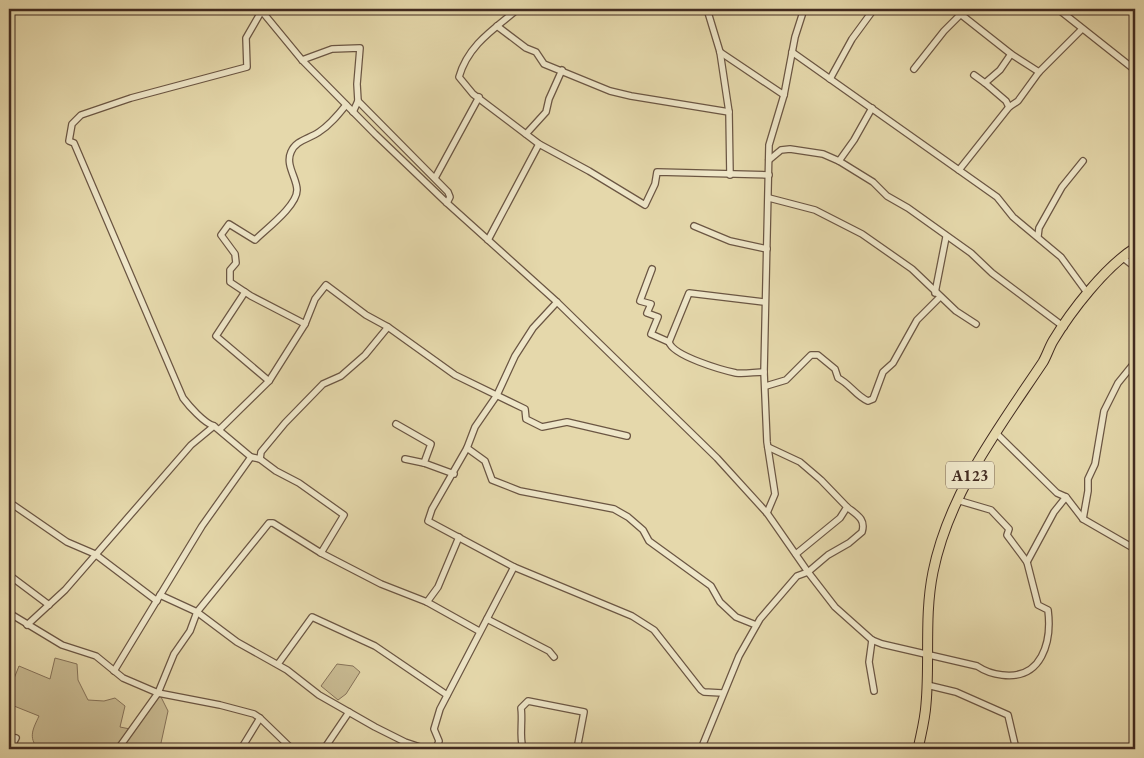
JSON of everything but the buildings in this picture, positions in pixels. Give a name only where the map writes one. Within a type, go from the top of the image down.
[{"type":"highway","name":"A123","points":[[918,749],[926,705],[928,609],[932,573],[940,541],[957,500],[996,432],[1064,327],[1088,294],[1122,257],[1135,248]]},
{"type":"street","points":[[518,9],[478,42],[468,54],[459,77],[462,84],[539,144],[589,171],[645,205],[656,184],[657,172],[769,176]]},
{"type":"street","points":[[707,9],[720,52],[729,112],[730,175]]},
{"type":"street","points":[[767,513],[775,494],[768,447],[764,372],[764,302],[769,198],[769,145],[784,95],[787,70],[804,9]]},
{"type":"street","points":[[830,79],[857,32],[874,9]]},
{"type":"street","points":[[954,9],[1011,54],[1038,72]]},
{"type":"street","points":[[1058,9],[1135,70]]},
{"type":"street","points":[[321,553],[344,516],[299,483],[276,471],[260,459],[250,457],[220,429],[204,422],[198,411],[183,398],[74,143],[69,141],[72,124],[81,115],[131,98],[247,67],[246,38],[260,10],[302,60],[346,105],[446,203],[557,302],[717,458],[767,513],[835,607],[872,640],[927,656],[977,666],[987,673],[1013,676],[1023,674],[1033,668],[1045,649],[1050,626],[1048,610],[1038,605],[1027,562],[1007,535],[1009,529],[991,510],[957,500]]},
{"type":"street","points":[[914,69],[944,31],[962,14]]},
{"type":"street","points":[[497,26],[526,48],[536,52],[544,64],[618,93],[729,112]]},
{"type":"street","points":[[959,170],[1009,107],[1018,101],[1038,72],[1082,29]]},
{"type":"street","points":[[302,60],[332,49],[360,48],[357,84],[358,101],[354,112]]},
{"type":"street","points":[[720,52],[784,95]]},
{"type":"street","points":[[792,52],[996,197],[1013,217],[1038,236],[1070,268],[1077,281],[1088,294]]},
{"type":"street","points":[[985,83],[1000,70],[1011,54]]},
{"type":"street","points":[[526,134],[546,112],[549,99],[562,70]]},
{"type":"street","points":[[974,74],[1006,101],[1009,107]]},
{"type":"street","points":[[435,178],[479,97]]},
{"type":"street","points":[[358,101],[448,192],[450,197],[446,203]]},
{"type":"street","points":[[305,324],[230,282],[230,270],[236,263],[235,254],[221,235],[229,224],[255,240],[284,214],[296,196],[297,188],[291,175],[290,154],[297,145],[329,124],[346,105]]},
{"type":"street","points":[[839,161],[854,140],[872,108]]},
{"type":"street","points":[[488,240],[539,144]]},
{"type":"street","points":[[770,160],[781,150],[801,149],[823,154],[839,161],[873,182],[887,196],[908,208],[946,237],[971,253],[992,273],[1064,327]]},
{"type":"street","points":[[1038,236],[1039,228],[1062,187],[1083,161]]},
{"type":"street","points":[[769,198],[815,210],[842,226],[852,228],[912,269],[938,295],[976,324]]},
{"type":"street","points":[[694,226],[730,241],[767,249]]},
{"type":"street","points":[[766,386],[786,380],[811,354],[818,354],[835,369],[838,378],[847,383],[860,397],[868,400],[873,399],[883,372],[893,363],[917,320],[938,295],[946,237]]},
{"type":"street","points":[[1122,257],[1135,267]]},
{"type":"street","points":[[652,269],[640,301],[651,304],[648,313],[658,317],[651,334],[669,342]]},
{"type":"street","points":[[220,429],[268,381],[305,324],[315,299],[326,285],[366,315],[388,327],[455,374],[525,409],[526,419],[542,427],[567,422],[627,436]]},
{"type":"street","points":[[245,292],[216,336],[268,381]]},
{"type":"street","points":[[764,302],[689,293],[669,342],[671,348],[676,351],[710,366],[737,373],[764,372]]},
{"type":"street","points":[[557,302],[533,328],[515,356],[497,395],[475,427],[467,448],[454,474],[432,509],[428,521],[514,567],[632,616],[654,630],[701,690],[722,694]]},
{"type":"street","points":[[260,459],[261,452],[285,423],[323,384],[340,376],[365,355],[388,327]]},
{"type":"street","points":[[1083,519],[1088,479],[1095,464],[1104,411],[1118,382],[1135,362]]},
{"type":"street","points":[[396,424],[431,444],[424,463]]},
{"type":"street","points":[[27,625],[64,590],[191,445],[214,426]]},
{"type":"street","points":[[996,432],[1057,493],[1066,497],[1083,519],[1135,549]]},
{"type":"street","points":[[701,749],[722,694],[739,656],[756,625],[788,584],[797,576],[808,572],[828,555],[849,543],[862,532],[864,522],[800,462],[768,447]]},
{"type":"street","points":[[467,448],[484,461],[492,480],[520,491],[614,509],[628,517],[643,530],[649,542],[710,586],[720,602],[736,617],[756,625]]},
{"type":"street","points":[[114,671],[202,526],[250,457]]},
{"type":"street","points":[[405,459],[424,463],[454,474]]},
{"type":"street","points":[[1027,562],[1054,512],[1066,497]]},
{"type":"street","points":[[9,502],[66,542],[95,554],[157,601]]},
{"type":"street","points":[[796,554],[840,518],[847,507]]},
{"type":"street","points":[[118,749],[158,693],[174,654],[190,630],[198,612],[271,522],[321,553],[382,584],[427,602],[479,631]]},
{"type":"street","points":[[427,602],[438,587],[459,537]]},
{"type":"street","points":[[160,595],[198,612],[237,642],[278,664],[319,694],[349,712],[405,742],[420,747],[438,749],[439,741],[434,729],[447,695],[514,567]]},
{"type":"street","points":[[9,575],[49,605]]},
{"type":"street","points":[[9,614],[62,645],[96,656],[122,678],[158,693],[220,705],[254,714],[292,749]]},
{"type":"street","points":[[278,664],[312,617],[375,646],[447,695]]},
{"type":"street","points":[[487,619],[549,651],[554,657]]},
{"type":"street","points":[[872,640],[869,662],[874,691]]},
{"type":"street","points":[[927,685],[956,692],[1008,715],[1016,749]]},
{"type":"street","points":[[523,749],[520,734],[521,708],[528,701],[584,712],[577,749]]},
{"type":"street","points":[[324,749],[349,712]]},
{"type":"street","points":[[241,749],[260,718]]},
{"type":"street","points":[[10,749],[16,738]]},
{"type":"street","points":[[480,749],[512,749]]},
{"type":"shaded area","points":[[55,658],[77,664],[78,680],[88,700],[104,701],[115,698],[125,706],[120,727],[130,729],[160,695],[168,711],[161,743],[163,749],[38,749],[32,737],[33,729],[39,716],[9,704],[9,691],[19,666],[50,679]]},
{"type":"shaded area","points":[[337,664],[353,666],[360,672],[346,694],[338,700],[321,686]]}]
